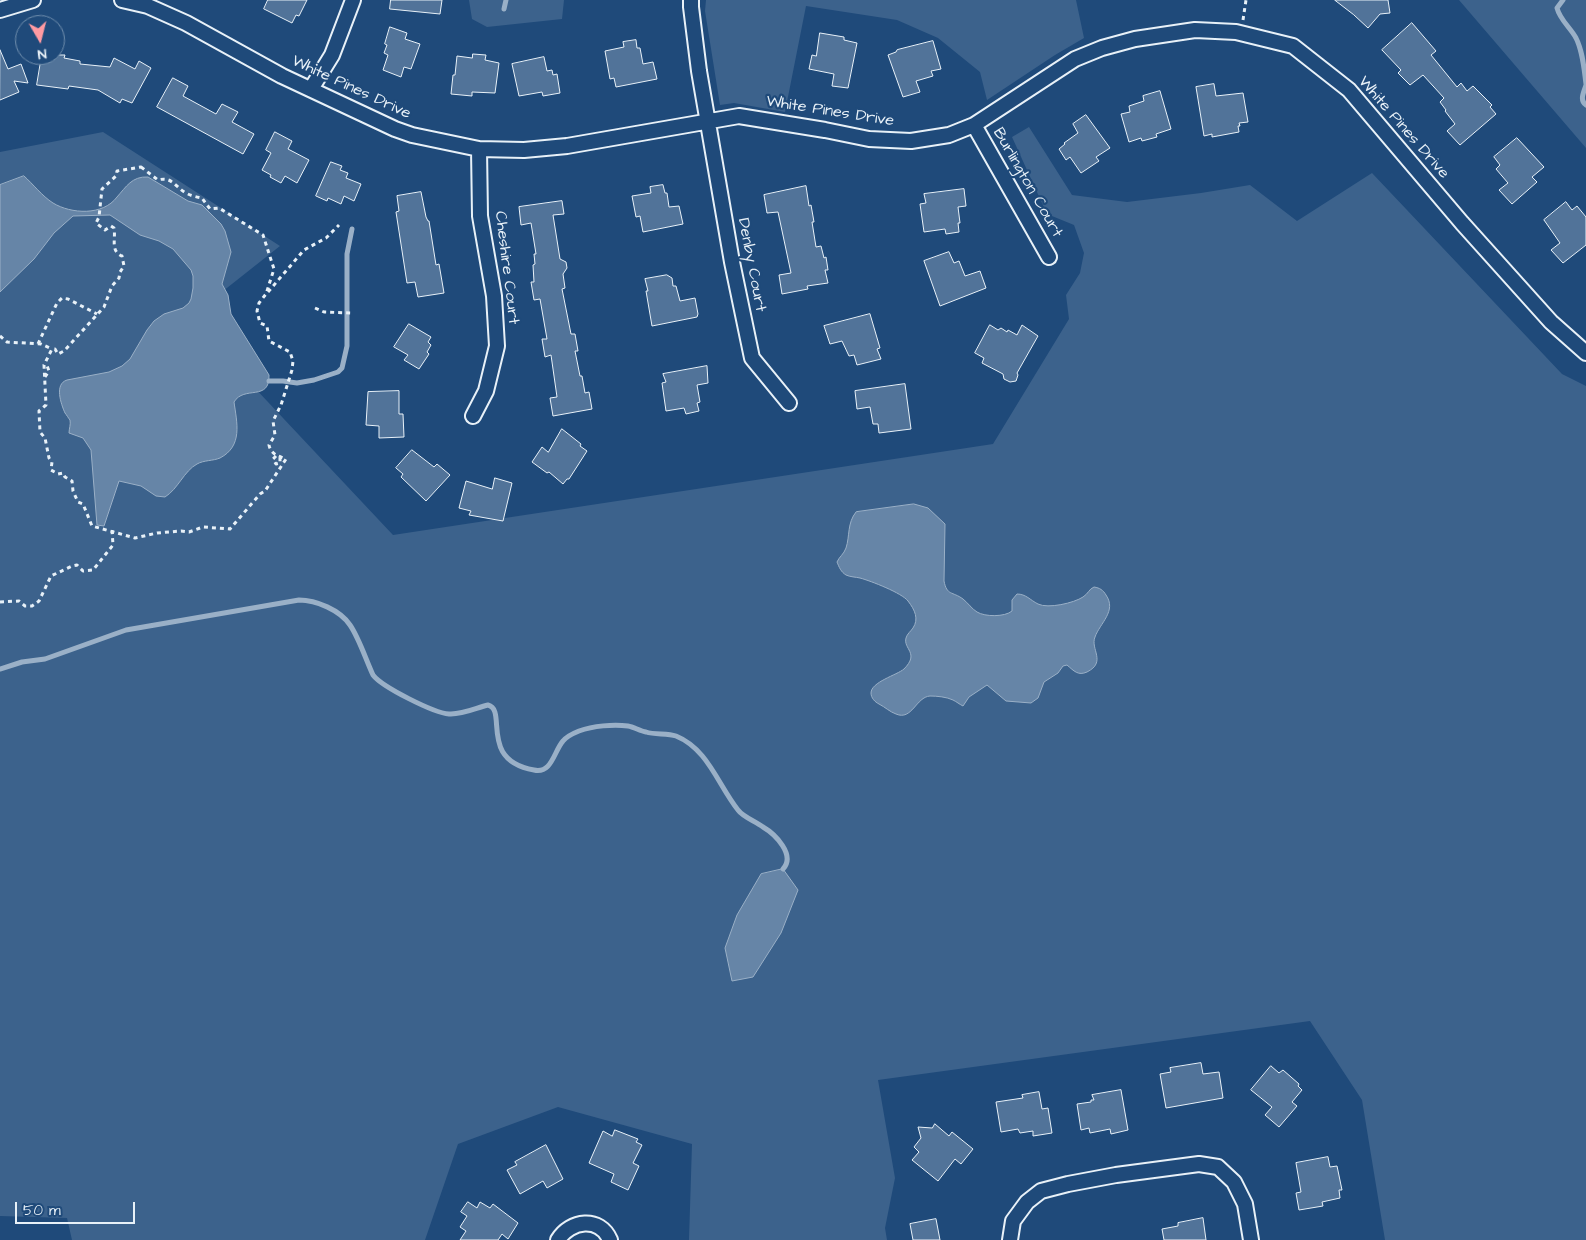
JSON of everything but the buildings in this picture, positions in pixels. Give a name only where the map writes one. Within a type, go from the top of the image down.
[{"type":"street","points":[[0,10],[33,0]]},
{"type":"street","name":"White Pines Drive","points":[[122,0],[148,6],[186,23],[282,76],[395,130],[479,149],[524,150],[567,146],[739,116],[869,139],[911,141],[949,135],[974,126],[1075,59],[1102,48],[1135,40],[1195,30],[1241,33],[1293,46],[1349,90],[1462,223],[1552,322],[1586,353]]},
{"type":"street","points":[[310,89],[332,55],[353,0]]},
{"type":"street","name":"Denby Court","points":[[691,0],[698,62],[708,122],[732,262],[752,358],[789,403]]},
{"type":"street","name":"Burlington Court","points":[[974,126],[1049,257]]},
{"type":"street","name":"Cheshire Court","points":[[473,416],[486,391],[497,346],[494,296],[480,216],[479,149]]},
{"type":"street","points":[[1010,1240],[1013,1221],[1027,1202],[1041,1191],[1116,1175],[1199,1164],[1218,1167],[1234,1182],[1245,1204],[1252,1240]]},
{"type":"street","points":[[558,1240],[573,1225],[583,1223],[602,1228],[610,1240]]},
{"type":"path","points":[[1241,33],[1246,0]]},
{"type":"path","points":[[0,336],[7,342],[38,344],[55,349],[58,354],[64,351],[104,307],[112,286],[119,278],[124,266],[122,256],[115,250],[114,228],[111,226],[105,230],[96,223],[102,189],[116,176],[117,171],[141,167],[158,180],[164,178],[173,181],[186,194],[202,198],[210,209],[220,208],[262,235],[274,269],[266,294]]},
{"type":"path","points":[[52,349],[45,363],[46,405],[39,412],[40,432],[45,438],[49,458],[52,462],[51,470],[58,474],[63,473],[72,482],[73,491],[78,502],[83,504],[92,526],[112,530],[135,538],[157,533],[189,532],[202,527],[230,529],[265,491],[286,459],[278,457],[270,449],[269,445],[275,435],[273,421],[281,406],[293,361],[290,352],[269,341],[266,326],[260,322],[257,311],[266,294],[304,250],[326,238],[339,225]]},
{"type":"path","points":[[38,344],[57,303],[62,298],[97,314]]},
{"type":"path","points":[[315,308],[324,312],[351,313]]},
{"type":"path","points":[[0,602],[19,602],[25,606],[32,606],[39,601],[51,576],[77,565],[83,571],[93,570],[113,545],[112,530]]},
{"type":"shaded area","points":[[469,0],[564,0],[562,19],[487,27],[472,19]]},
{"type":"shaded area","points":[[706,0],[1076,0],[1084,38],[987,100],[980,72],[938,38],[897,20],[806,6],[785,112],[734,103],[720,105],[705,11]]},
{"type":"shaded area","points":[[1459,0],[1586,0],[1586,148]]},
{"type":"shaded area","points":[[1029,127],[1072,195],[1127,202],[1250,185],[1297,221],[1372,173],[1562,374],[1586,386],[1586,1240],[1385,1240],[1362,1100],[1310,1021],[878,1080],[895,1178],[885,1228],[887,1240],[689,1240],[692,1144],[558,1107],[458,1144],[425,1240],[72,1240],[67,1218],[0,1216],[0,152],[103,132],[280,246],[189,318],[393,535],[993,444],[1069,319],[1066,295],[1080,273],[1084,253],[1074,225],[1047,214],[1012,137]]},
{"type":"shaded area","points":[[24,176],[53,203],[60,207],[77,211],[104,208],[130,183],[142,177],[148,177],[188,201],[202,205],[221,224],[231,252],[222,284],[228,295],[231,314],[269,375],[265,388],[261,391],[244,394],[234,402],[237,433],[232,447],[227,453],[220,458],[192,467],[170,494],[165,497],[156,496],[141,486],[119,481],[104,526],[97,525],[91,450],[83,438],[69,433],[70,420],[60,400],[61,386],[67,380],[109,372],[122,366],[130,359],[154,321],[164,314],[183,308],[189,303],[193,288],[193,276],[191,270],[173,249],[159,241],[140,235],[110,215],[73,216],[54,233],[34,259],[0,292],[0,185]]},
{"type":"shaded area","points":[[914,504],[928,508],[945,524],[944,581],[947,589],[981,614],[995,616],[1009,613],[1012,611],[1012,600],[1017,594],[1025,596],[1038,604],[1048,606],[1061,605],[1079,599],[1094,587],[1100,589],[1106,595],[1110,606],[1109,612],[1095,637],[1097,660],[1093,668],[1081,673],[1076,672],[1067,665],[1063,666],[1058,673],[1044,682],[1038,698],[1031,703],[1006,701],[987,685],[969,697],[963,706],[948,698],[930,696],[921,700],[910,712],[901,715],[892,712],[875,701],[871,693],[875,685],[901,671],[909,664],[911,655],[906,638],[915,625],[915,614],[905,598],[878,584],[846,575],[841,571],[837,562],[846,548],[850,525],[856,512]]},
{"type":"shaded area","points":[[783,869],[798,890],[781,933],[753,977],[732,981],[725,948],[737,915],[761,874]]},
{"type":"waterway","points":[[504,9],[506,0]]},
{"type":"waterway","points":[[1563,0],[1557,8],[1560,16],[1574,34],[1578,43],[1586,84]]},
{"type":"waterway","points":[[1586,85],[1582,98],[1586,105]]},
{"type":"waterway","points":[[269,381],[297,383],[314,380],[338,372],[342,368],[347,346],[347,254],[352,229]]},
{"type":"waterway","points":[[0,669],[22,662],[45,659],[126,630],[306,600],[334,610],[346,620],[356,636],[373,675],[397,692],[442,713],[454,714],[488,705],[493,709],[496,716],[497,736],[500,746],[506,756],[517,765],[534,770],[545,769],[566,738],[579,731],[597,727],[628,726],[650,733],[676,736],[687,742],[711,768],[740,812],[768,830],[782,845],[786,851],[787,858],[783,869]]}]
